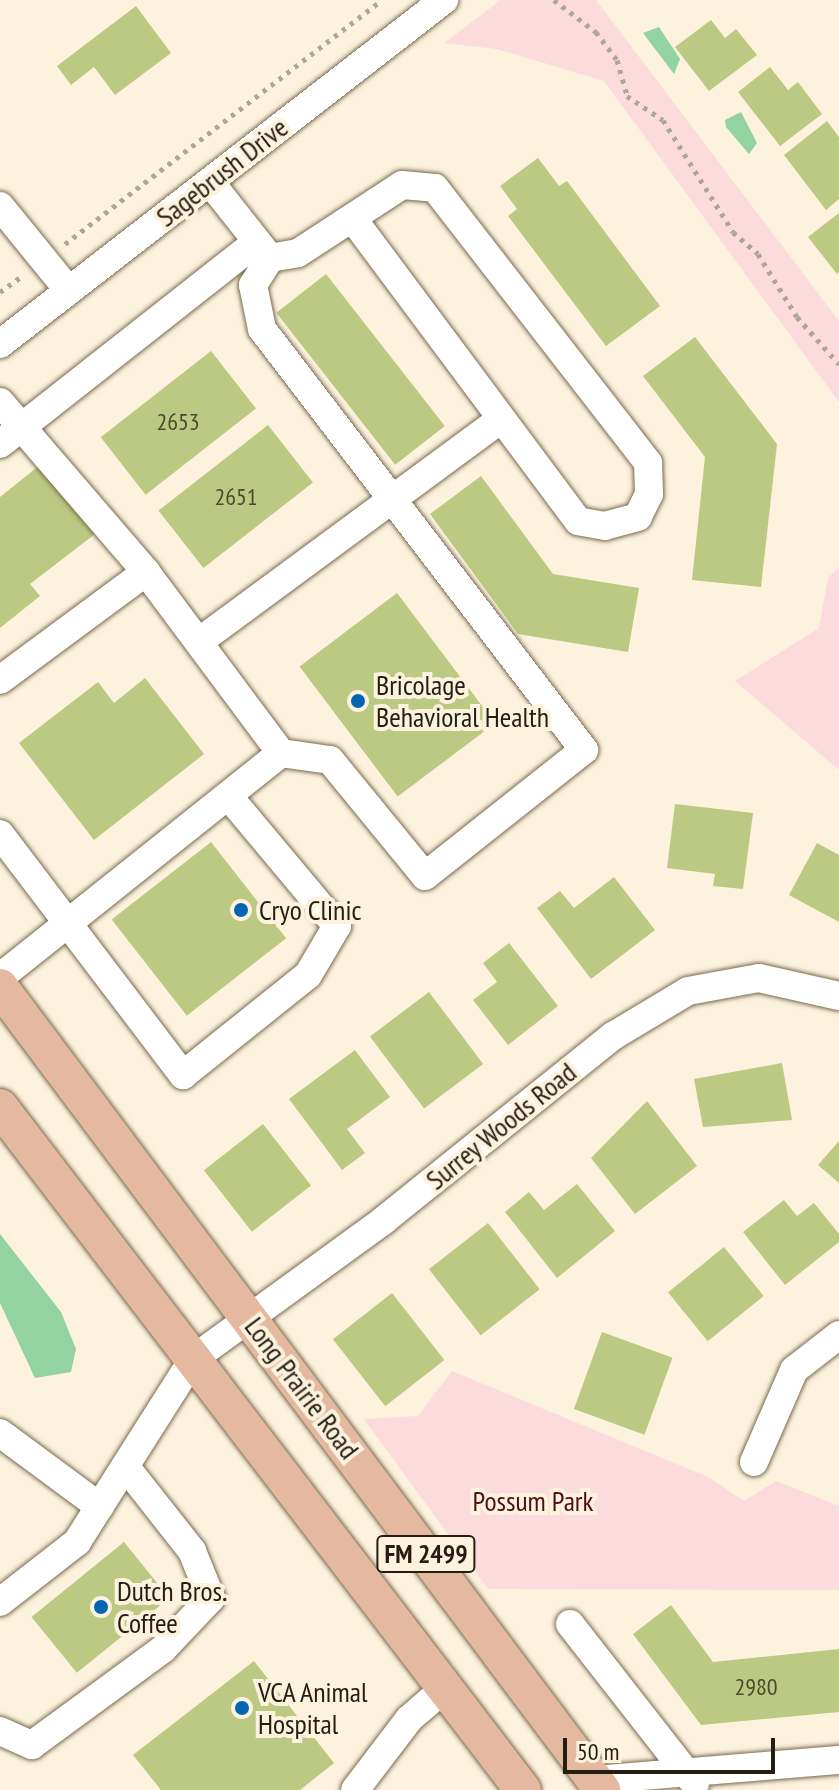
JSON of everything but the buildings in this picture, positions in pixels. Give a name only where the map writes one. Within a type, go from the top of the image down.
[{"type":"main road","name":"Long Prairie Road","points":[[0,987],[598,1785]]},
{"type":"main road","name":"FM 2499","points":[[1,1110],[523,1790]]},
{"type":"street","name":"Sagebrush Drive","points":[[0,344],[444,0]]},
{"type":"street","points":[[210,182],[264,250]]},
{"type":"street","points":[[10,436],[264,250],[298,253],[402,185],[435,188],[648,463],[649,494],[638,517],[605,526],[578,521],[352,218]]},
{"type":"street","points":[[0,206],[69,291]]},
{"type":"street","points":[[0,402],[10,436],[146,572],[281,753],[330,760],[425,876],[584,750],[262,329],[253,285],[264,250]]},
{"type":"street","points":[[200,641],[501,419]]},
{"type":"street","points":[[0,680],[146,572]]},
{"type":"street","points":[[0,977],[230,798],[281,753]]},
{"type":"street","points":[[0,834],[66,925],[183,1075],[308,975],[337,926],[230,798]]},
{"type":"street","name":"Surrey Woods Road","points":[[193,1359],[613,1036],[688,991],[759,978],[839,996]]},
{"type":"street","points":[[754,1462],[794,1370],[839,1335]]},
{"type":"street","points":[[0,1602],[77,1542],[193,1359]]},
{"type":"street","points":[[0,1433],[100,1507]]},
{"type":"street","points":[[0,1731],[32,1745],[163,1649],[211,1598],[192,1551],[125,1466]]},
{"type":"street","points":[[570,1624],[693,1781]]},
{"type":"street","points":[[355,1790],[409,1719],[445,1688]]},
{"type":"street","points":[[598,1785],[693,1781],[839,1760]]},
{"type":"path","points":[[0,292],[382,0]]},
{"type":"path","points":[[554,0],[596,32],[617,60],[627,96],[663,120],[733,232],[758,254],[797,317],[839,364]]},
{"type":"green space","points":[[501,0],[596,0],[839,321],[839,402],[604,81],[497,49],[444,43]]},
{"type":"green space","points":[[839,567],[839,770],[735,681],[819,628],[828,578]]},
{"type":"green space","name":"Possum Park","points":[[452,1371],[708,1477],[744,1501],[776,1481],[839,1506],[839,1590],[488,1589],[364,1419],[418,1416]]},
{"type":"shaded area","points":[[659,27],[680,59],[674,74],[643,33]]},
{"type":"shaded area","points":[[741,112],[757,143],[749,154],[726,127],[725,120]]},
{"type":"shaded area","points":[[0,1234],[61,1312],[76,1349],[71,1372],[35,1378],[0,1303]]},
{"type":"place","name":"Bricolage Behavioral Health","points":[[358,701]]},
{"type":"place","name":"Cryo Clinic","points":[[241,910]]},
{"type":"place","name":"Dutch Bros. Coffee","points":[[101,1607]]},
{"type":"place","name":"VCA Animal Hospital","points":[[242,1708]]}]
